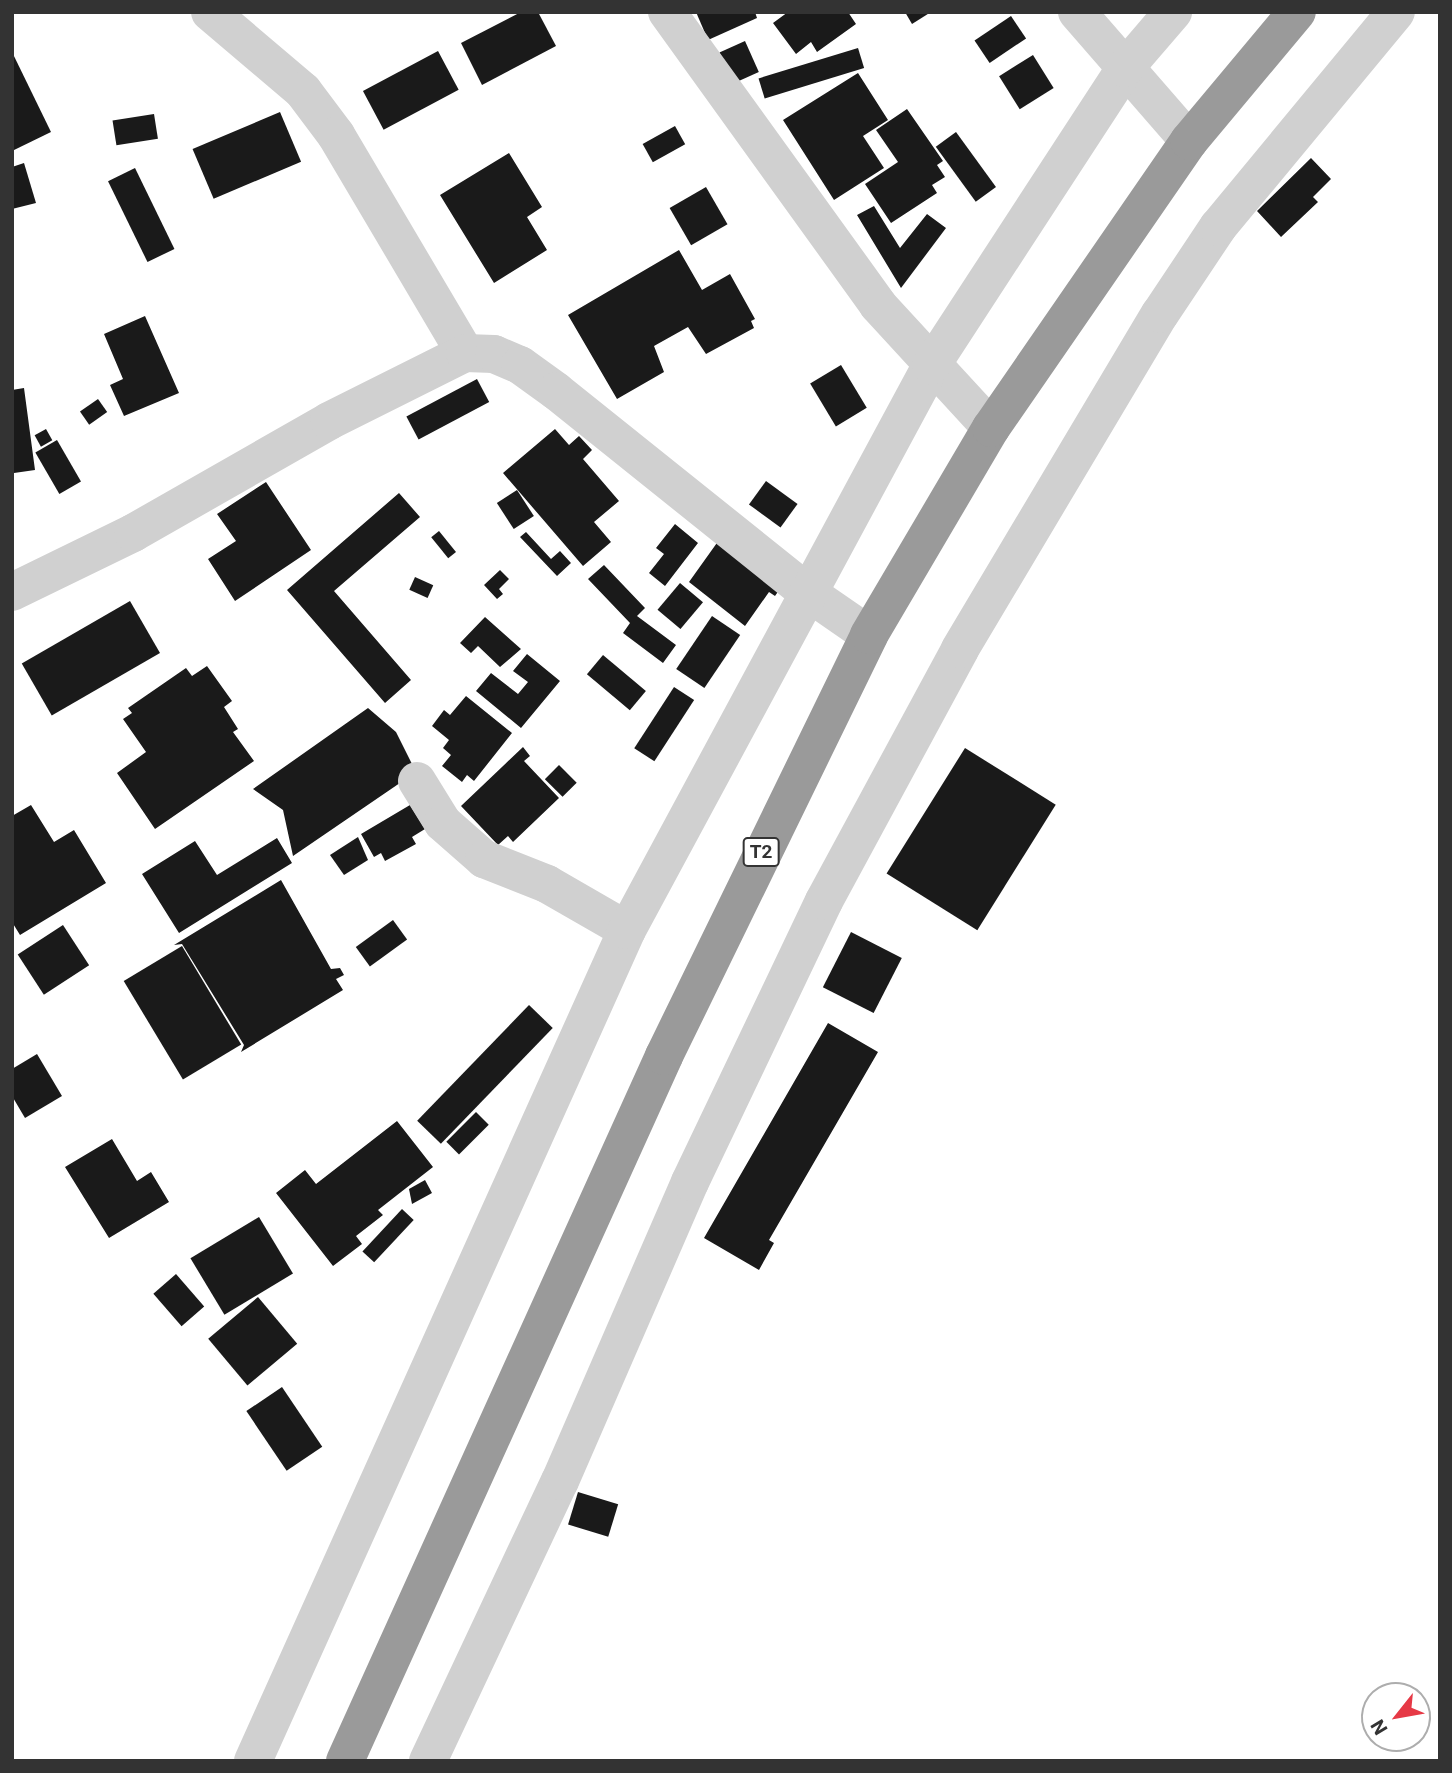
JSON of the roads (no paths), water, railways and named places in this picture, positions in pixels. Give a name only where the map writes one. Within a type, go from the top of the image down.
[{"type":"highway","name":"T2","points":[[345,1761],[669,1044],[869,635],[990,428],[1189,141],[1297,12]]},
{"type":"street","points":[[210,12],[294,82],[328,124],[465,353]]},
{"type":"street","points":[[667,12],[878,305],[990,428]]},
{"type":"street","points":[[1077,12],[1189,141]]},
{"type":"street","points":[[253,1761],[627,930],[931,366],[1125,68],[1173,12]]},
{"type":"street","points":[[428,1761],[560,1481],[701,1157],[824,901],[960,649],[1160,314],[1218,227],[1396,12]]},
{"type":"street","points":[[12,592],[133,533],[329,421],[465,353],[494,354],[520,365],[807,592],[869,635]]},
{"type":"street","points":[[417,781],[443,823],[484,859],[547,884],[627,930]]}]
